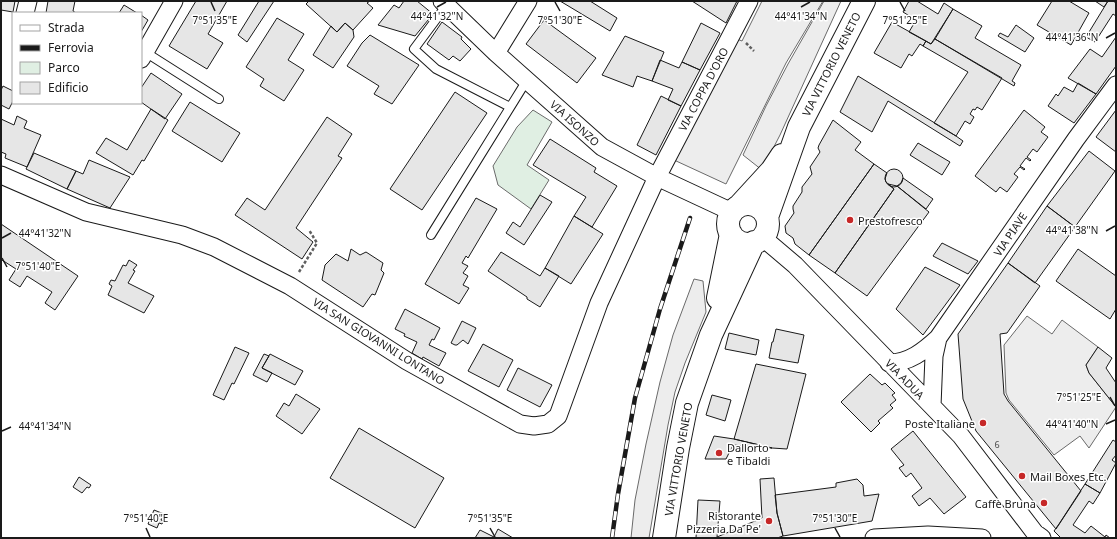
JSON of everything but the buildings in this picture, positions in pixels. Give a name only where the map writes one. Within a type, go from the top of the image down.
[{"type":"main road","name":"VIA VITTORIO VENETO","points":[[736,209],[772,170],[799,127],[864,1]]},
{"type":"main road","name":"VIA VITTORIO VENETO","points":[[664,538],[678,448],[687,403],[711,335],[761,232],[799,127]]},
{"type":"main road","points":[[746,204],[752,204],[764,211],[761,232],[748,244],[741,242],[735,239],[731,234],[728,228],[728,221],[736,209],[746,204]]},
{"type":"main road","name":"VIA VITTORIO VENETO","points":[[711,335],[731,234]]},
{"type":"street","points":[[25,12],[28,1]]},
{"type":"street","points":[[143,55],[174,1]]},
{"type":"street","points":[[496,53],[528,1]]},
{"type":"street","name":"VIA COPPA D'ORO","points":[[657,177],[749,1]]},
{"type":"street","name":"VIA ISONZO","points":[[444,3],[496,53],[602,148],[657,177],[736,209]]},
{"type":"street","name":"VIA PIAVE","points":[[889,363],[897,363],[907,360],[923,351],[938,338],[1076,139],[1116,85]]},
{"type":"street","name":"VIA SAN GIOVANNI LONTANO","points":[[1,175],[86,212],[182,235],[214,247],[290,286],[407,361],[520,424],[534,426],[548,424],[558,416],[599,303],[657,177]]},
{"type":"street","name":"VIA ADUA","points":[[761,232],[961,436],[1033,536]]},
{"type":"street","points":[[932,406],[934,356],[938,338]]},
{"type":"street","points":[[874,538],[928,535],[982,538]]},
{"type":"lane","points":[[444,3],[414,49],[436,69],[510,106]]},
{"type":"lane","points":[[143,55],[219,99]]},
{"type":"lane","points":[[431,234],[527,80]]},
{"type":"path","points":[[290,286],[316,243],[309,230]]},
{"type":"green space","points":[[533,110],[552,122],[527,165],[549,180],[531,209],[498,185],[493,166],[517,127]]},
{"type":"shaded area","points":[[762,1],[823,1],[786,63],[726,184],[674,160],[737,39],[742,41]]},
{"type":"shaded area","points":[[824,1],[841,1],[780,135],[762,170],[743,155],[788,64]]},
{"type":"shaded area","points":[[694,279],[703,281],[706,312],[675,392],[649,538],[631,538],[635,500],[660,382],[673,335]]},
{"type":"shaded area","points":[[1027,316],[1052,334],[1062,320],[1098,347],[1086,365],[1089,373],[1116,407],[1089,448],[1080,436],[1054,455],[1009,400],[1006,393],[1004,345]]},
{"type":"railway","points":[[612,538],[618,494],[635,398],[660,309],[690,218]]},
{"type":"place","name":"Prestofresco","points":[[850,220]]},
{"type":"place","name":"Poste Italiane","points":[[983,423]]},
{"type":"place","name":"Dallorto e Tibaldi","points":[[719,453]]},
{"type":"place","name":"Mail Boxes Etc.","points":[[1022,476]]},
{"type":"place","name":"Caffè Bruna","points":[[1044,503]]},
{"type":"place","name":"Ristorante Pizzeria Da Pe'","points":[[769,521]]}]
